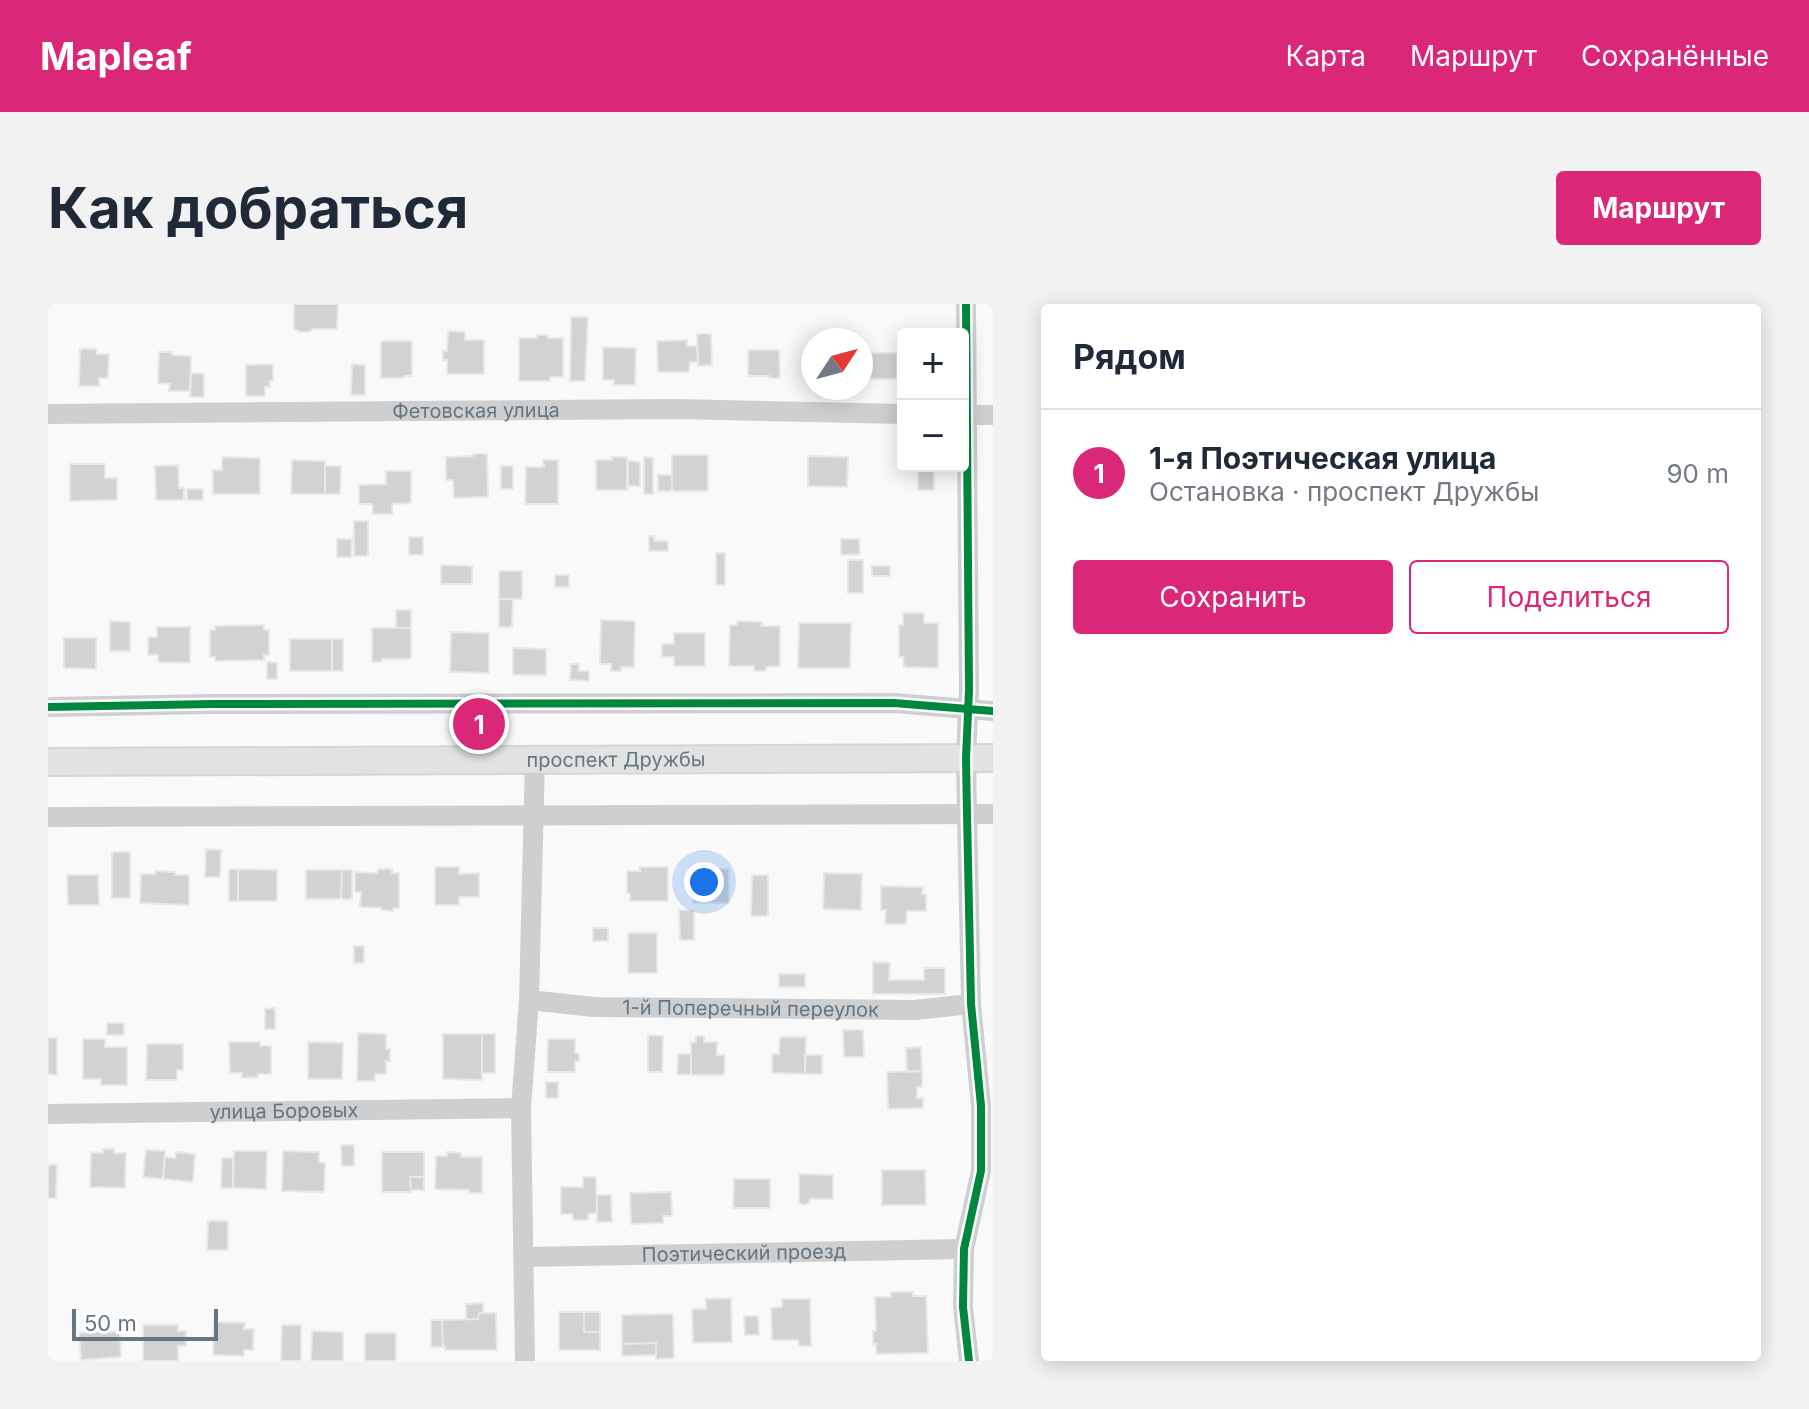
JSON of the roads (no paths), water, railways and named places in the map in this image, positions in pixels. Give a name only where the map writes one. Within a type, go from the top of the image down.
[{"type":"main road","name":"проспект Дружбы","points":[[48,762],[993,758]]},
{"type":"street","points":[[965,400],[966,304]]},
{"type":"street","name":"Фетовская улица","points":[[48,414],[676,409],[897,414]]},
{"type":"street","points":[[969,415],[993,415]]},
{"type":"street","points":[[966,472],[966,758],[971,1004],[987,1107],[981,1171],[964,1249],[963,1307],[969,1361]]},
{"type":"street","points":[[48,707],[894,703],[993,711]]},
{"type":"street","points":[[525,1361],[521,1108],[529,1000],[535,759]]},
{"type":"street","points":[[48,817],[993,814]]},
{"type":"street","name":"1-й Поперечный переулок","points":[[529,1000],[624,1008],[915,1010],[971,1004]]},
{"type":"street","name":"улица Боровых","points":[[48,1114],[521,1108]]},
{"type":"street","name":"Поэтический проезд","points":[[524,1257],[964,1249]]},
{"type":"place","name":"1-я Поэтическая улица","points":[[479,724]]}]
